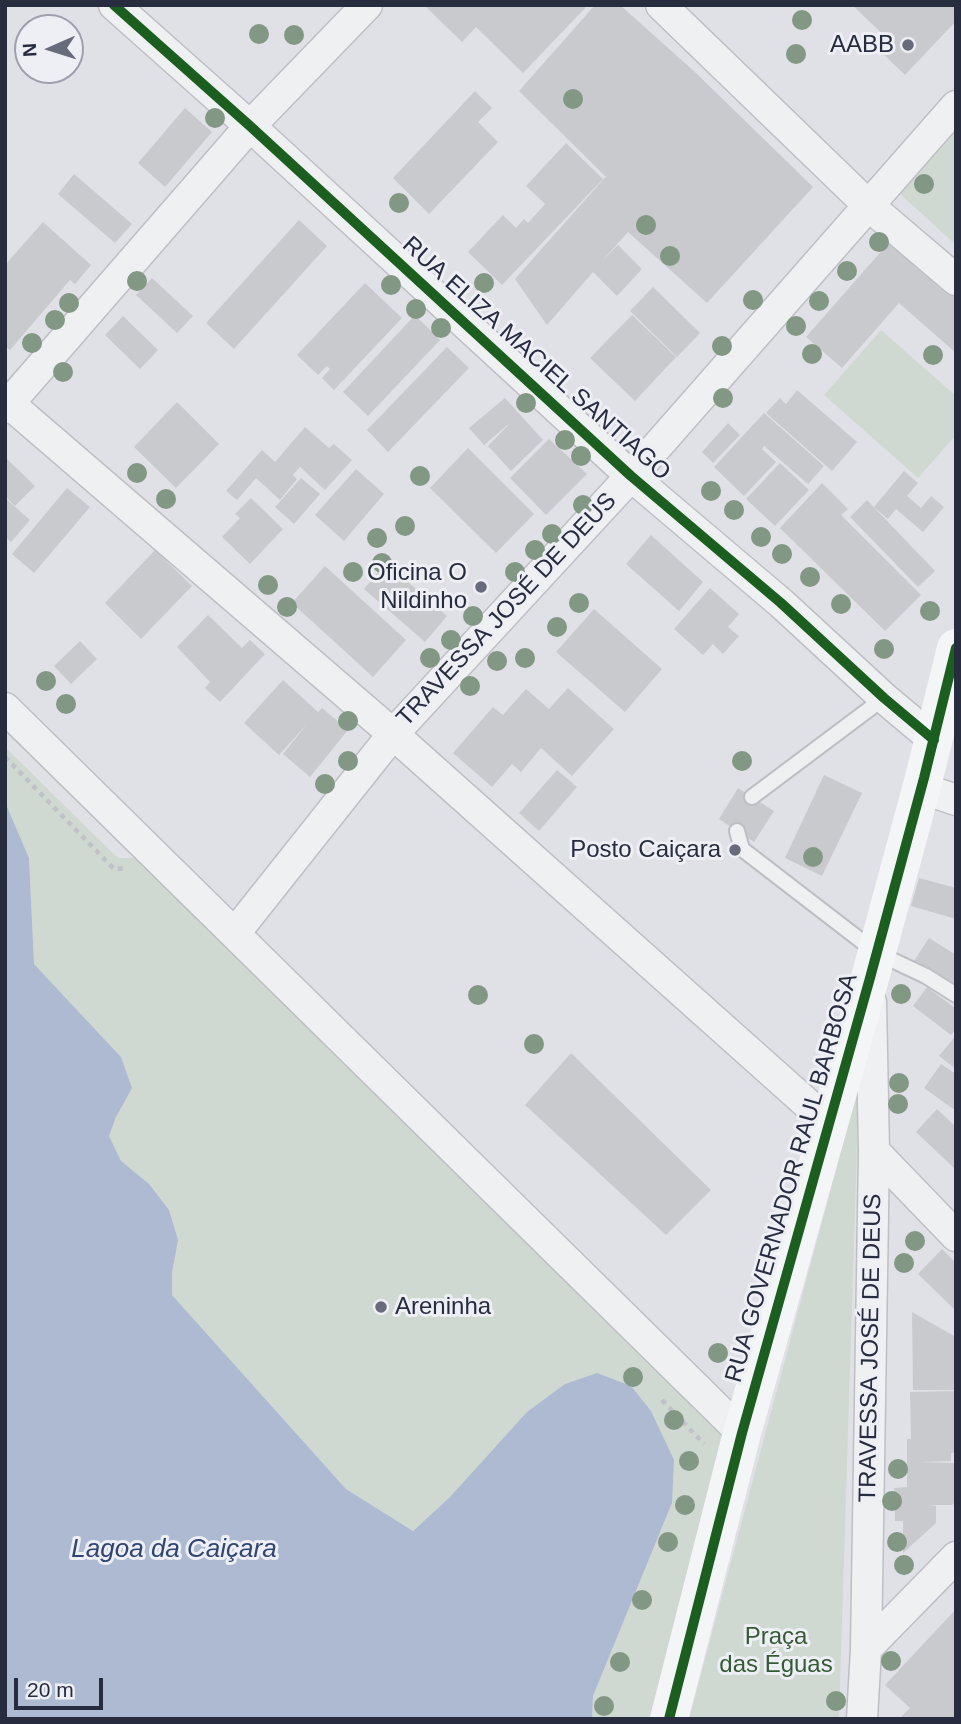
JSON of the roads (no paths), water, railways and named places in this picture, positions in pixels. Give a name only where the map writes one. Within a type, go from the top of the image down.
[{"type":"street","name":"RUA ELIZA MACIEL SANTIAGO","points":[[114,5],[250,126],[631,476],[781,603],[934,740]]},
{"type":"street","points":[[367,5],[250,126],[7,404],[393,734],[830,1124]]},
{"type":"street","points":[[662,5],[868,205],[956,280]]},
{"type":"street","name":"TRAVESSA JOSÉ DE DEUS","points":[[235,933],[393,734],[631,476],[956,106]]},
{"type":"street","name":"RUA GOVERNADOR RAUL BARBOSA","points":[[669,1719],[742,1433],[874,966],[939,794],[934,740],[956,648]]},
{"type":"street","points":[[5,708],[742,1433]]},
{"type":"street","name":"TRAVESSA JOSÉ DE DEUS","points":[[862,1719],[866,1649],[874,1151],[874,966]]},
{"type":"street","points":[[874,1151],[956,1236]]},
{"type":"street","points":[[866,1649],[956,1557]]},
{"type":"lane","points":[[752,797],[884,698]]},
{"type":"lane","points":[[737,831],[743,849],[874,966],[926,976],[956,995]]},
{"type":"water","name":"Lagoa da Caiçara","points":[[5,802],[29,858],[34,964],[121,1057],[132,1088],[109,1136],[121,1161],[149,1184],[169,1210],[178,1240],[172,1273],[172,1295],[346,1489],[413,1531],[450,1497],[527,1412],[565,1384],[597,1373],[631,1386],[651,1411],[674,1460],[672,1503],[593,1696],[592,1719],[5,1719]]},
{"type":"place","name":"AABB","points":[[908,45]]},
{"type":"place","name":"Oficina O Nildinho","points":[[481,587]]},
{"type":"place","name":"Posto Caiçara","points":[[735,850]]},
{"type":"place","name":"Areninha","points":[[381,1307]]},
{"type":"park label","name":"Praça das Éguas","points":[[776,1651]]}]
